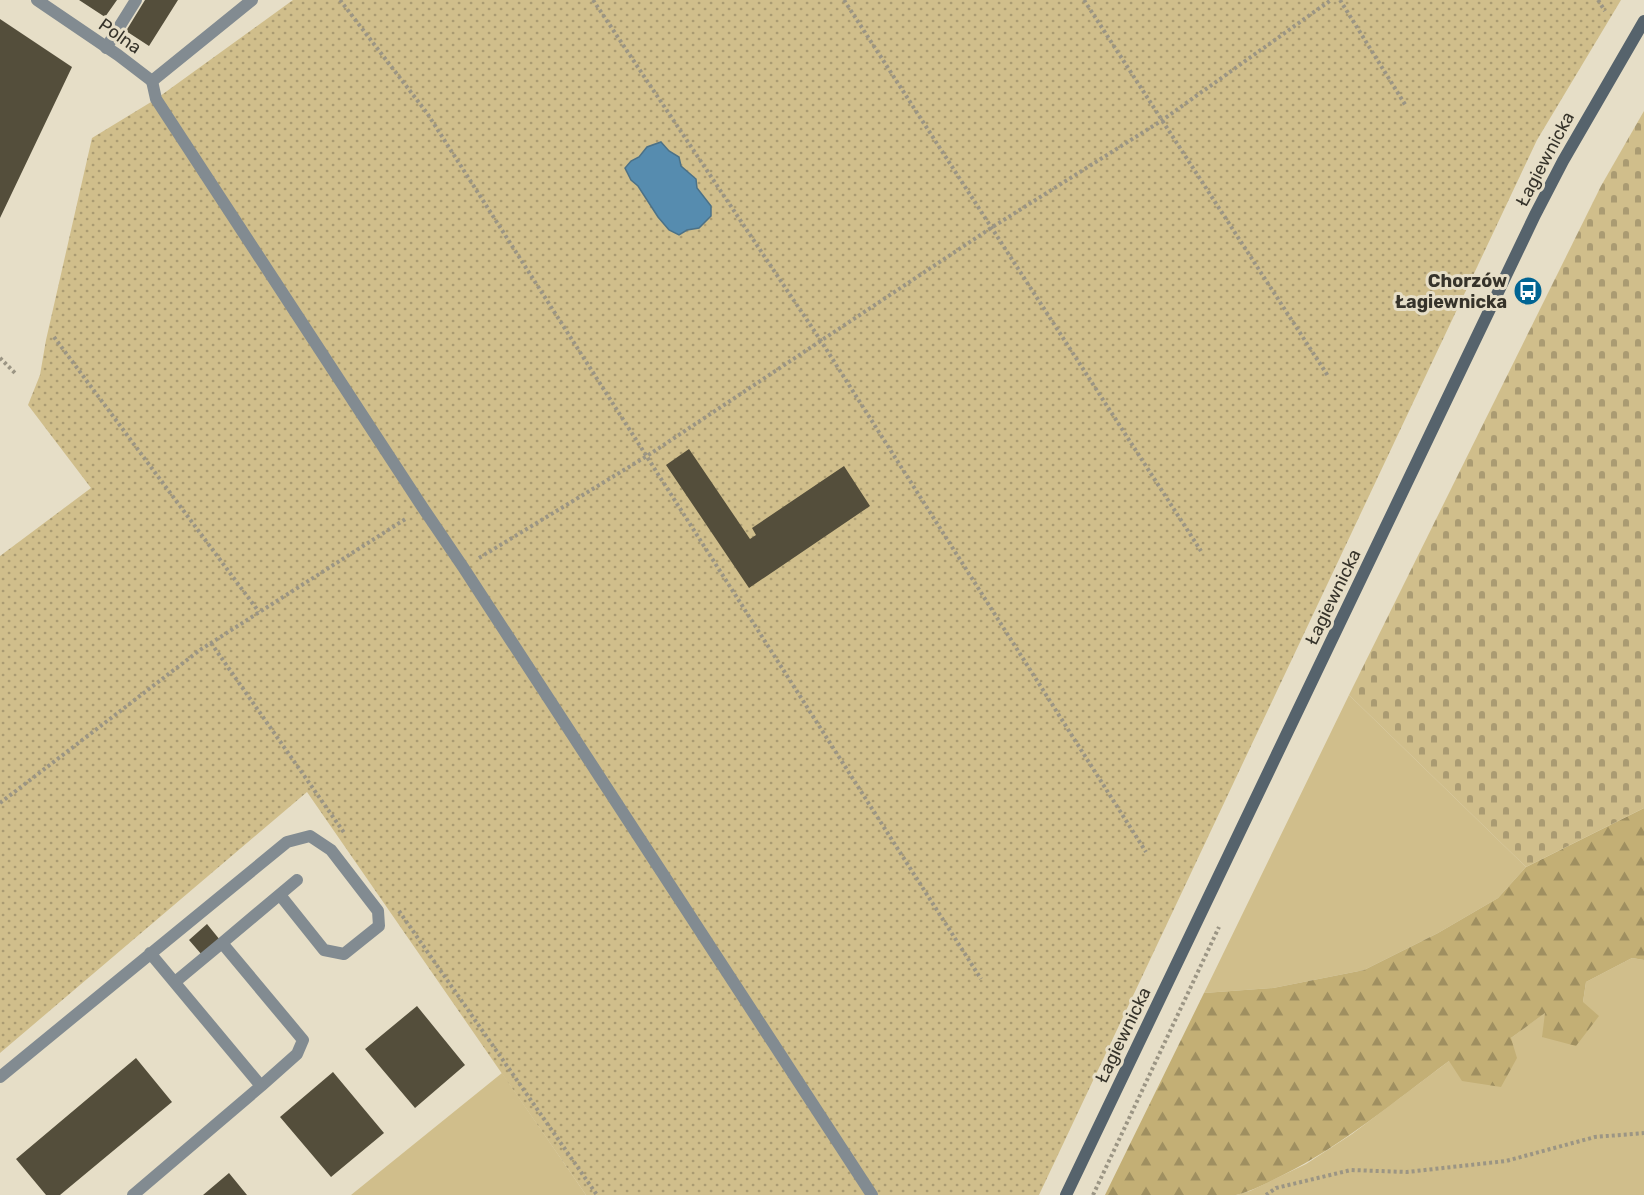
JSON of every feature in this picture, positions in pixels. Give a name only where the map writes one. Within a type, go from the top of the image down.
[{"type":"street","name":"Polna","points":[[37,0],[152,81]]},
{"type":"street","points":[[106,48],[136,0]]},
{"type":"street","points":[[252,0],[152,81],[156,99],[872,1195]]},
{"type":"street","name":"Łagiewnicka","points":[[1066,1195],[1535,215],[1563,161],[1644,21]]},
{"type":"street","points":[[0,1077],[287,842],[310,836],[331,850],[378,911],[379,926],[344,954],[324,950],[280,894]]},
{"type":"street","points":[[175,982],[297,880]]},
{"type":"street","points":[[133,1195],[297,1054],[303,1040],[222,943]]},
{"type":"street","points":[[150,953],[261,1086]]},
{"type":"path","points":[[340,0],[427,113],[981,979]]},
{"type":"path","points":[[593,0],[821,341],[1146,852]]},
{"type":"path","points":[[844,0],[1202,551]]},
{"type":"path","points":[[1083,0],[1328,376]]},
{"type":"path","points":[[463,567],[647,456],[991,228],[1161,121],[1331,0]]},
{"type":"path","points":[[1340,0],[1406,106]]},
{"type":"path","points":[[1598,0],[1605,11]]},
{"type":"path","points":[[54,337],[259,612]]},
{"type":"path","points":[[0,358],[15,373]]},
{"type":"path","points":[[0,803],[211,643],[423,508]]},
{"type":"path","points":[[211,643],[347,837]]},
{"type":"path","points":[[394,905],[597,1195]]},
{"type":"path","points":[[1266,1195],[1276,1188],[1350,1170],[1407,1172],[1506,1161],[1595,1137],[1644,1133]]},
{"type":"green space","points":[[293,0],[1621,0],[1537,140],[1039,1195],[586,1195],[307,792],[0,1053],[0,556],[91,488],[28,405],[40,375],[92,138],[156,99]]},
{"type":"green space","points":[[1644,111],[1644,808],[1526,867],[1349,695],[1601,186]]},
{"type":"green space","points":[[1349,695],[1526,867],[1498,898],[1438,933],[1364,970],[1273,988],[1204,993]]},
{"type":"green space","points":[[1644,808],[1644,960],[1632,958],[1586,982],[1583,1002],[1599,1016],[1576,1046],[1542,1037],[1545,1013],[1511,1038],[1517,1058],[1501,1087],[1462,1081],[1449,1061],[1327,1150],[1260,1187],[1236,1195],[1105,1195],[1204,993],[1273,988],[1364,970],[1438,933],[1498,898],[1526,867]]},
{"type":"green space","points":[[1632,958],[1644,960],[1644,1195],[1236,1195],[1250,1191],[1306,1164],[1352,1134],[1449,1061],[1511,1038],[1546,1012],[1583,1002],[1586,982]]},
{"type":"green space","points":[[502,1073],[586,1195],[351,1195]]},
{"type":"water","points":[[661,142],[679,157],[681,166],[696,179],[697,188],[711,206],[711,216],[699,228],[687,230],[679,235],[669,230],[658,217],[625,168],[647,147]]},
{"type":"building","points":[[79,0],[117,0],[105,17]]},
{"type":"building","points":[[145,0],[178,0],[149,46],[126,31]]},
{"type":"building","points":[[0,19],[72,67],[0,218]]},
{"type":"building","points":[[689,449],[750,539],[756,535],[752,528],[844,466],[870,506],[749,588],[666,465]]},
{"type":"building","points":[[207,924],[220,940],[202,955],[189,940]]},
{"type":"building","points":[[417,1006],[465,1065],[415,1108],[365,1049]]},
{"type":"building","points":[[136,1058],[172,1102],[60,1195],[46,1195],[16,1159]]},
{"type":"building","points":[[333,1072],[384,1133],[331,1177],[280,1117]]},
{"type":"building","points":[[229,1173],[247,1195],[203,1195]]},
{"type":"place","name":"Chorzów Łagiewnicka","points":[[1528,291]]}]
